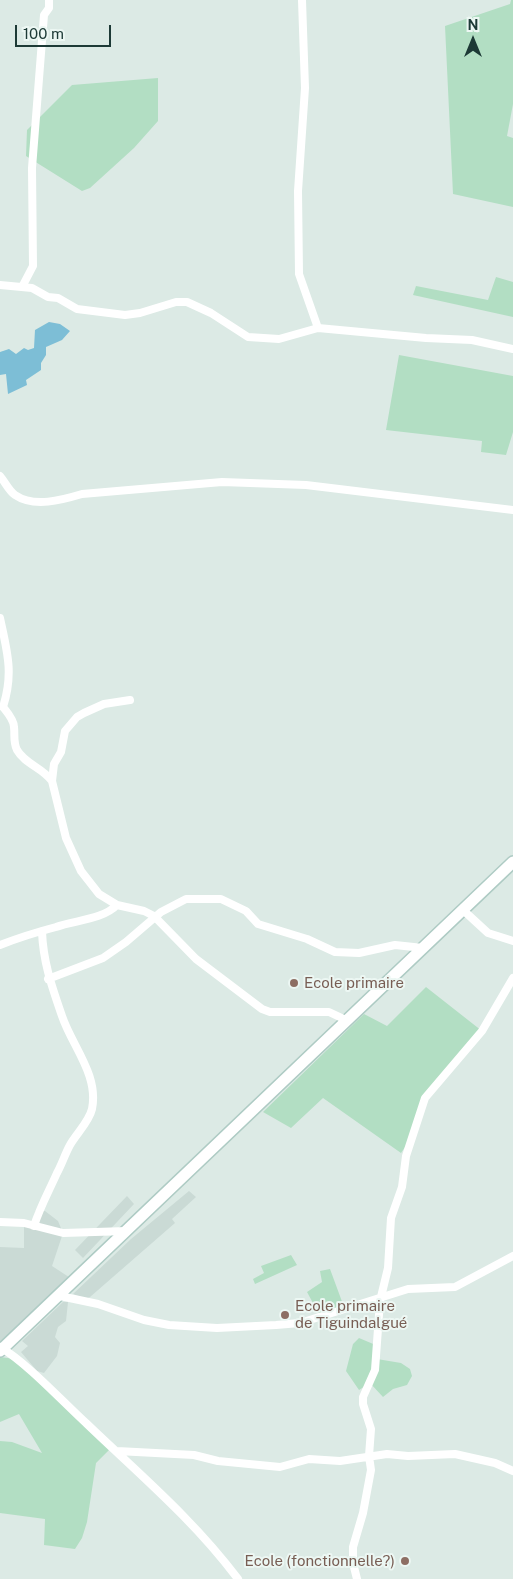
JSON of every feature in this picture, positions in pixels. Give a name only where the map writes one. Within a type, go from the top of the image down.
[{"type":"street","points":[[22,287],[33,266],[32,168],[44,15],[49,8],[49,0]]},
{"type":"street","points":[[302,0],[305,88],[298,191],[299,274],[318,328]]},
{"type":"street","points":[[0,285],[22,287],[45,293],[48,297],[58,298],[77,309],[125,315],[140,313],[176,302],[187,302],[211,313],[248,337],[254,338],[279,339],[318,328],[426,338],[472,340],[513,349]]},
{"type":"street","points":[[0,476],[0,481]]},
{"type":"street","points":[[0,476],[13,494],[22,499],[42,502],[61,500],[82,494],[222,482],[306,485],[513,510]]},
{"type":"street","points":[[0,618],[10,662],[9,688],[0,715]]},
{"type":"street","points":[[130,700],[104,704],[77,717],[65,731],[61,752],[54,764],[52,782],[63,830],[81,871],[99,894],[117,905],[144,911],[154,916],[196,959],[262,1009],[275,1012],[329,1012],[346,1020]]},
{"type":"street","points":[[3,707],[14,725],[14,741],[18,751],[46,774],[52,782]]},
{"type":"street","points":[[238,1579],[224,1561],[173,1506],[116,1451],[1,1349],[60,1296],[513,862]]},
{"type":"street","points":[[48,979],[103,958],[126,942],[154,916],[172,904],[186,899],[221,899],[246,911],[258,924],[307,939],[335,952],[359,953],[395,945],[422,948]]},
{"type":"street","points":[[0,945],[107,913],[117,905]]},
{"type":"street","points":[[463,910],[488,933],[513,941]]},
{"type":"street","points":[[34,1226],[42,1202],[69,1147],[92,1108],[91,1083],[83,1058],[62,1017],[58,1000],[48,979],[42,951],[42,931]]},
{"type":"street","points":[[357,1579],[352,1556],[370,1484],[369,1456],[372,1429],[363,1404],[365,1392],[375,1370],[381,1297],[388,1268],[391,1218],[402,1187],[406,1156],[425,1098],[482,1031],[513,978]]},
{"type":"street","points":[[0,1222],[63,1232],[128,1230]]},
{"type":"street","points":[[60,1296],[98,1304],[144,1320],[169,1325],[217,1328],[300,1323],[381,1297],[422,1287],[445,1289],[455,1287],[513,1256]]},
{"type":"street","points":[[116,1451],[194,1455],[218,1461],[280,1467],[309,1459],[340,1461],[387,1454],[408,1456],[455,1454],[495,1463],[513,1471]]},
{"type":"shaded area","points":[[189,1191],[196,1197],[172,1219],[175,1223],[90,1297],[86,1299],[73,1294],[131,1239]]},
{"type":"shaded area","points":[[127,1196],[134,1204],[83,1258],[75,1250]]},
{"type":"shaded area","points":[[35,1211],[45,1211],[58,1221],[63,1233],[52,1266],[75,1281],[0,1347],[0,1247],[24,1248],[24,1223],[34,1226]]},
{"type":"shaded area","points":[[63,1302],[68,1302],[66,1321],[58,1327],[55,1337],[60,1343],[57,1356],[44,1373],[37,1371],[21,1352],[28,1346],[22,1341]]},
{"type":"green space","points":[[511,0],[513,0],[513,104],[507,136],[513,138],[513,207],[453,194],[445,26],[510,4]]},
{"type":"green space","points":[[158,78],[158,121],[134,148],[90,188],[82,191],[26,156],[27,130],[72,85]]},
{"type":"green space","points":[[496,277],[513,282],[513,317],[413,295],[416,286],[488,300]]},
{"type":"green space","points":[[399,355],[513,376],[513,432],[506,455],[481,452],[482,441],[386,430]]},
{"type":"green space","points":[[426,987],[482,1031],[425,1098],[416,1131],[401,1153],[323,1098],[291,1128],[263,1112],[364,1014],[387,1026]]},
{"type":"green space","points":[[291,1255],[297,1265],[255,1284],[253,1279],[264,1273],[261,1266]]},
{"type":"green space","points":[[330,1269],[344,1307],[319,1314],[307,1292],[322,1282],[320,1271]]},
{"type":"green space","points":[[359,1338],[378,1346],[377,1359],[401,1363],[410,1369],[412,1376],[407,1385],[393,1389],[383,1397],[370,1383],[359,1390],[346,1371],[353,1344]]},
{"type":"green space","points":[[0,1357],[15,1359],[111,1448],[96,1463],[87,1522],[82,1538],[75,1549],[44,1545],[45,1519],[0,1513],[0,1441],[12,1442],[42,1453],[19,1414],[0,1422]]},
{"type":"water","points":[[49,322],[60,324],[70,331],[62,340],[46,347],[46,355],[41,363],[41,370],[26,380],[27,385],[8,394],[6,374],[0,375],[0,352],[9,349],[16,354],[24,348],[28,350],[34,348],[35,330]]},
{"type":"place","name":"Ecole primaire","points":[[294,983]]},
{"type":"place","name":"Ecole primaire de Tiguindalgué","points":[[285,1315]]},
{"type":"place","name":"Ecole (fonctionnelle?)","points":[[405,1561]]}]
